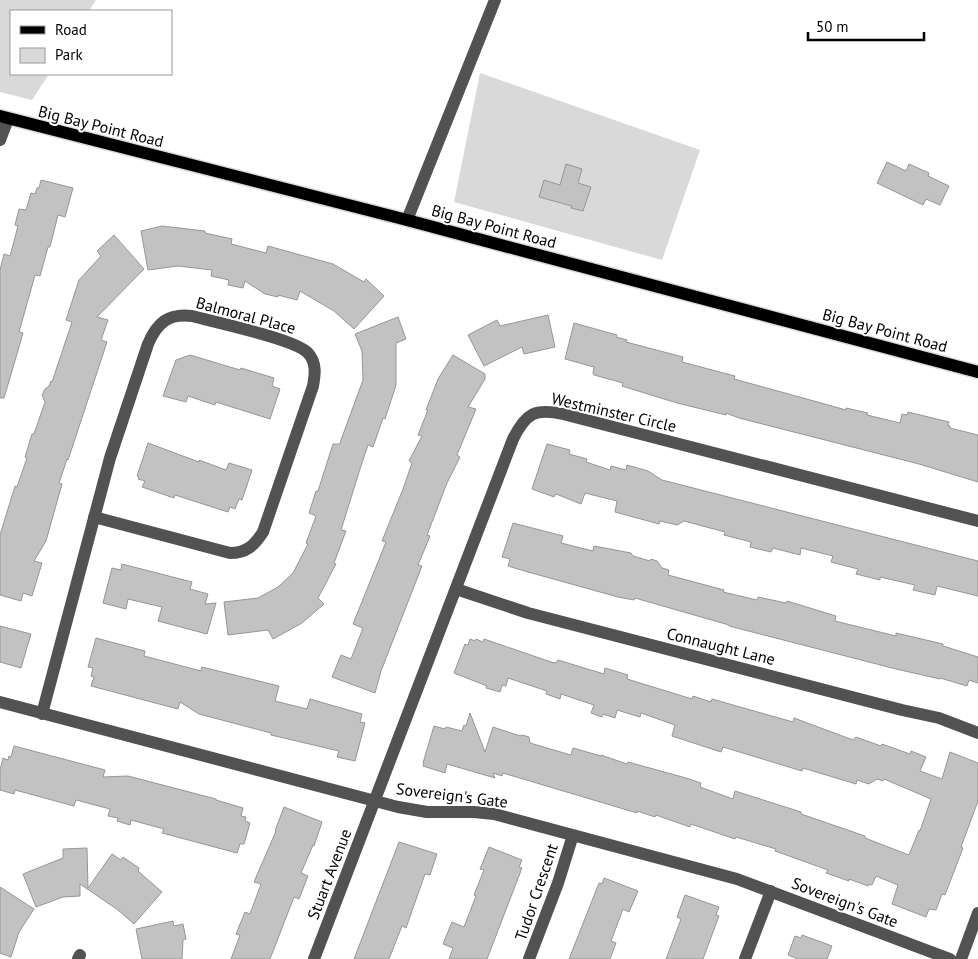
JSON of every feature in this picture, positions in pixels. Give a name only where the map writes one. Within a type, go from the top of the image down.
[{"type":"main road","name":"Big Bay Point Road","points":[[4,118],[407,220],[978,372]]},
{"type":"street","points":[[407,220],[495,0]]},
{"type":"street","points":[[0,140],[4,118]]},
{"type":"street","name":"Balmoral Place","points":[[42,714],[94,517],[110,458],[152,334],[168,318],[176,315],[192,316],[292,342],[309,354],[314,363],[315,375],[313,386],[262,532],[251,547],[245,551],[230,553],[94,517]]},
{"type":"street","name":"Westminster Circle","points":[[375,800],[520,424],[532,415],[545,410],[978,521]]},
{"type":"street","name":"Connaught Lane","points":[[456,589],[528,614],[939,718],[978,733]]},
{"type":"street","name":"Sovereign's Gate","points":[[0,702],[398,807],[427,812],[490,814],[737,879],[950,959]]},
{"type":"street","name":"Stuart Avenue","points":[[314,959],[375,800]]},
{"type":"street","name":"Tudor Crescent","points":[[529,959],[558,883],[572,835]]},
{"type":"street","points":[[745,959],[771,891]]},
{"type":"street","points":[[961,959],[978,913]]},
{"type":"green space","points":[[0,0],[96,0],[90,10],[10,10],[10,75],[48,75],[32,100],[0,92]]},
{"type":"green space","points":[[480,73],[700,150],[662,260],[454,202]]},
{"type":"building","points":[[887,162],[906,171],[909,164],[929,173],[928,176],[949,186],[940,205],[926,199],[923,205],[877,183]]},
{"type":"building","points":[[566,164],[582,169],[578,183],[591,187],[583,211],[539,197],[544,180],[560,185]]},
{"type":"building","points":[[41,180],[73,188],[65,217],[58,215],[40,276],[35,275],[19,332],[23,333],[4,398],[0,398],[0,270],[4,254],[10,256],[18,226],[15,225],[19,209],[26,210],[31,193],[35,194]]},
{"type":"building","points":[[162,226],[205,231],[205,233],[232,239],[231,244],[266,253],[268,246],[333,264],[364,282],[366,279],[384,296],[354,329],[334,311],[300,291],[297,300],[265,294],[245,281],[243,288],[228,285],[229,280],[211,276],[212,270],[178,266],[148,270],[141,231]]},
{"type":"building","points":[[114,235],[144,269],[97,317],[108,320],[101,340],[107,342],[59,483],[62,484],[46,541],[34,561],[42,563],[32,596],[23,593],[21,601],[0,595],[0,535],[15,486],[17,487],[27,458],[25,457],[32,434],[34,434],[45,402],[42,395],[52,382],[72,322],[66,320],[79,280],[101,256],[97,251]]},
{"type":"building","points":[[548,315],[555,347],[524,354],[522,347],[484,366],[468,335],[497,320],[500,326]]},
{"type":"building","points":[[398,317],[406,339],[396,343],[396,385],[385,419],[383,418],[373,447],[368,445],[360,469],[341,530],[346,531],[334,563],[336,564],[318,598],[324,604],[302,623],[273,639],[268,630],[228,635],[224,602],[258,598],[278,587],[293,573],[308,544],[306,543],[316,516],[309,513],[316,491],[318,491],[333,444],[340,444],[363,380],[362,351],[355,334]]},
{"type":"building","points":[[574,323],[617,335],[616,337],[627,340],[626,342],[683,357],[682,362],[735,376],[734,379],[846,410],[846,408],[868,413],[867,415],[900,423],[902,414],[907,415],[908,412],[949,422],[948,426],[950,428],[978,435],[978,482],[919,464],[739,418],[726,413],[726,415],[677,403],[622,386],[623,383],[594,375],[594,367],[565,359]]},
{"type":"building","points":[[190,355],[274,378],[272,386],[280,389],[270,419],[216,402],[215,405],[188,396],[186,402],[163,396],[176,360]]},
{"type":"building","points":[[453,355],[485,374],[485,379],[468,407],[476,409],[457,455],[460,457],[447,483],[427,535],[430,536],[418,565],[422,566],[381,671],[375,693],[332,677],[341,655],[351,659],[363,628],[353,624],[386,542],[382,541],[412,463],[409,461],[422,436],[418,435],[428,410],[426,410],[438,379]]},
{"type":"building","points":[[148,443],[226,470],[229,463],[252,470],[242,500],[239,499],[235,509],[230,507],[228,512],[175,495],[174,498],[142,487],[145,481],[138,479],[139,477],[137,476]]},
{"type":"building","points":[[547,444],[570,450],[569,454],[587,459],[586,462],[610,470],[611,466],[626,470],[627,465],[648,471],[662,480],[978,561],[978,596],[937,586],[935,595],[913,590],[915,585],[856,574],[858,569],[831,562],[833,556],[801,548],[800,555],[773,548],[771,552],[750,547],[751,542],[724,535],[725,532],[684,521],[677,525],[660,521],[659,524],[615,512],[617,501],[585,493],[581,504],[556,494],[554,497],[532,489]]},
{"type":"building","points":[[513,523],[563,536],[561,543],[593,551],[594,546],[631,553],[633,556],[650,561],[651,559],[657,561],[662,568],[669,570],[668,575],[724,590],[723,592],[757,600],[758,597],[786,603],[787,601],[836,616],[835,621],[896,636],[896,633],[943,644],[943,646],[978,657],[978,683],[969,680],[967,686],[896,669],[729,626],[635,598],[634,600],[618,597],[508,566],[510,559],[502,557]]},
{"type":"building","points":[[122,564],[192,582],[190,589],[208,594],[205,604],[216,603],[207,634],[158,621],[162,607],[128,599],[126,609],[103,603],[112,568],[121,570]]},
{"type":"building","points":[[0,626],[31,634],[21,668],[0,662]]},
{"type":"building","points":[[96,638],[145,651],[144,656],[201,671],[202,667],[279,686],[275,701],[307,709],[310,699],[362,714],[360,722],[365,723],[355,761],[337,757],[339,751],[271,735],[271,733],[199,714],[180,702],[178,709],[91,686],[94,677],[91,676],[93,668],[88,667]]},
{"type":"building","points":[[470,639],[483,642],[484,639],[554,663],[558,660],[604,674],[605,668],[628,675],[627,679],[692,699],[693,696],[711,702],[712,699],[793,722],[794,718],[853,740],[856,737],[910,754],[911,751],[926,757],[920,771],[942,779],[950,752],[978,763],[978,801],[945,895],[942,894],[936,910],[929,909],[926,917],[892,904],[898,885],[876,876],[872,885],[869,884],[868,886],[849,879],[849,881],[826,873],[828,870],[775,851],[776,849],[736,837],[735,839],[691,824],[690,827],[656,815],[655,817],[637,811],[637,813],[503,773],[502,776],[493,773],[495,778],[447,764],[445,773],[423,766],[434,726],[462,731],[464,725],[466,726],[470,713],[485,752],[493,727],[529,737],[530,743],[571,755],[573,748],[627,764],[628,762],[686,778],[701,783],[700,787],[733,799],[735,791],[801,812],[801,814],[865,836],[865,838],[909,855],[920,831],[931,799],[884,779],[883,781],[877,779],[869,784],[857,780],[856,784],[803,768],[802,771],[723,747],[721,752],[672,736],[675,725],[641,713],[640,717],[617,710],[615,718],[603,714],[602,717],[591,713],[594,705],[561,694],[560,699],[546,694],[547,691],[508,678],[506,686],[502,685],[500,692],[486,688],[487,686],[454,673],[465,644],[468,645]]},
{"type":"building","points":[[14,746],[105,770],[103,777],[128,776],[243,808],[241,816],[246,817],[245,821],[250,823],[244,844],[240,844],[237,853],[162,833],[164,829],[131,820],[130,825],[117,821],[118,818],[108,816],[110,809],[76,800],[74,806],[15,790],[14,794],[0,790],[0,770],[3,758],[8,760],[9,756],[11,757]]},
{"type":"building","points":[[284,807],[322,822],[314,846],[301,873],[308,876],[299,899],[294,897],[270,959],[231,959],[240,935],[236,934],[245,912],[250,914],[261,884],[254,882]]},
{"type":"building","points":[[399,842],[437,854],[430,875],[425,874],[406,928],[402,926],[389,959],[354,959]]},
{"type":"building","points":[[489,847],[522,860],[519,867],[522,868],[487,959],[449,959],[453,948],[443,944],[452,922],[464,927],[476,896],[474,895],[484,870],[480,869]]},
{"type":"building","points":[[87,848],[88,888],[112,854],[121,860],[123,857],[139,868],[138,871],[162,892],[134,924],[118,910],[80,884],[80,896],[63,897],[36,907],[23,874],[63,858],[63,849]]},
{"type":"building","points":[[604,878],[638,891],[629,912],[623,909],[611,941],[616,943],[610,959],[569,959],[599,883],[602,884]]},
{"type":"building","points":[[0,887],[34,909],[19,932],[11,957],[0,953]]},
{"type":"building","points":[[685,895],[719,907],[716,915],[719,916],[703,959],[666,959],[681,919],[677,917]]},
{"type":"building","points":[[173,921],[174,926],[183,924],[186,939],[183,940],[182,959],[142,959],[136,929]]},
{"type":"building","points":[[802,935],[832,946],[827,959],[798,959],[788,955],[795,936],[801,938]]}]
